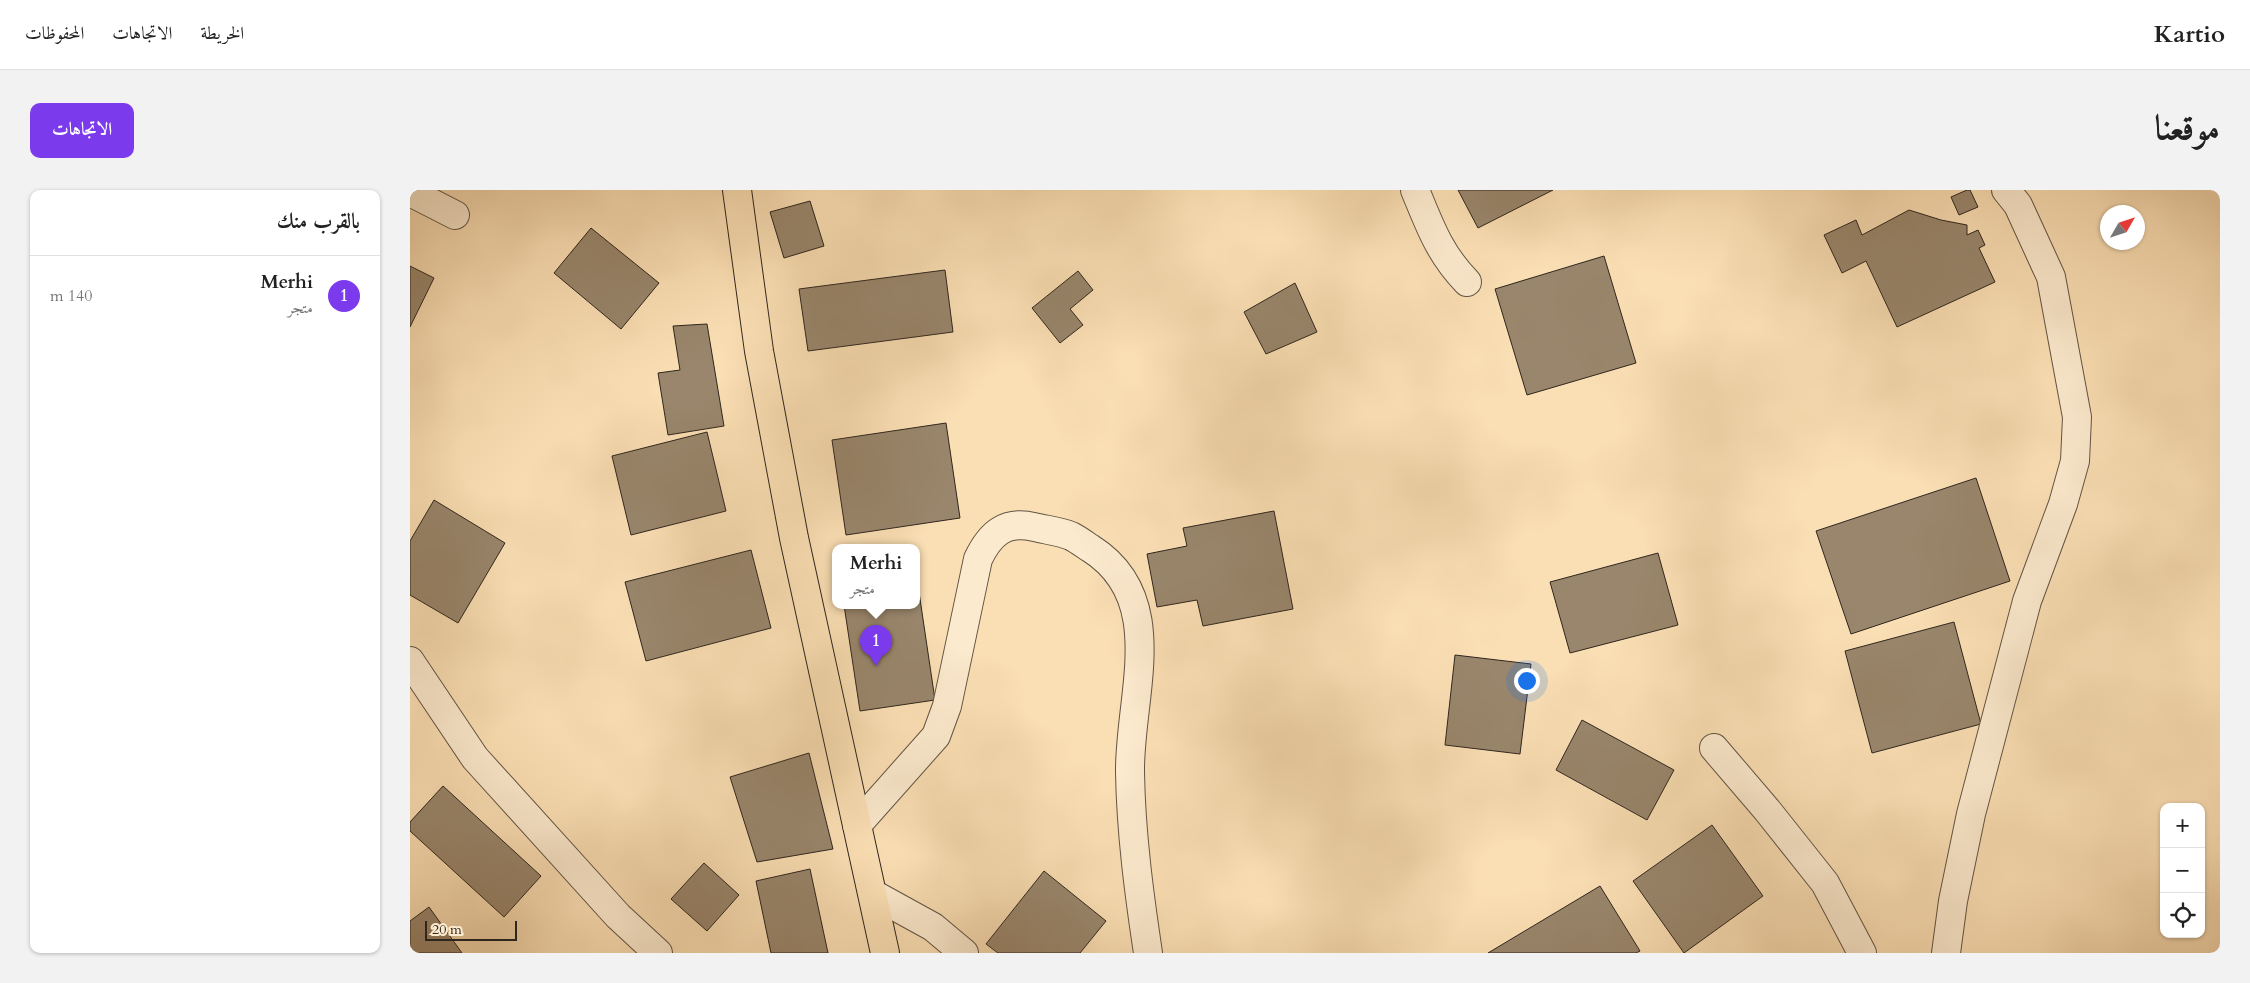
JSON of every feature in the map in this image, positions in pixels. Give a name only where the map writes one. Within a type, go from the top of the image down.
[{"type":"main road","points":[[737,190],[759,351],[794,538],[885,953]]},
{"type":"street","points":[[1415,190],[1439,246],[1450,264],[1467,282]]},
{"type":"street","points":[[1946,953],[1953,901],[1971,814],[2027,601],[2063,504],[2075,461],[2077,417],[2050,277],[2018,205],[2006,190]]},
{"type":"street","points":[[410,192],[455,215]]},
{"type":"street","points":[[857,826],[936,736],[947,706],[978,559],[987,541],[1000,530],[1020,524],[1071,536],[1103,556],[1123,577],[1135,604],[1140,654],[1130,770],[1132,824],[1148,953]]},
{"type":"street","points":[[410,661],[475,758],[618,916],[658,953]]},
{"type":"street","points":[[1714,748],[1767,810],[1825,883],[1862,953]]},
{"type":"street","points":[[873,894],[933,927],[964,953]]},
{"type":"building","points":[[1458,190],[1553,190],[1478,228]]},
{"type":"building","points":[[1970,190],[1978,207],[1959,215],[1951,197]]},
{"type":"building","points":[[810,201],[824,246],[784,258],[770,212]]},
{"type":"building","points":[[1909,210],[1941,220],[1967,225],[1967,235],[1978,230],[1985,245],[1979,248],[1995,282],[1897,327],[1866,261],[1842,273],[1824,235],[1856,220],[1862,235]]},
{"type":"building","points":[[591,228],[659,283],[621,329],[554,273]]},
{"type":"building","points":[[1604,256],[1636,363],[1527,395],[1495,289]]},
{"type":"building","points":[[410,266],[434,278],[410,327]]},
{"type":"building","points":[[945,270],[953,332],[808,351],[799,289]]},
{"type":"building","points":[[1078,271],[1093,290],[1070,309],[1083,325],[1060,343],[1032,308]]},
{"type":"building","points":[[1295,283],[1317,332],[1266,354],[1244,312]]},
{"type":"building","points":[[707,324],[724,426],[668,435],[658,373],[680,370],[673,326]]},
{"type":"building","points":[[946,423],[960,518],[846,535],[832,440]]},
{"type":"building","points":[[707,432],[726,511],[631,535],[612,456]]},
{"type":"building","points":[[1976,478],[2010,581],[1851,634],[1816,531]]},
{"type":"building","points":[[434,500],[505,543],[458,623],[410,595],[410,541]]},
{"type":"building","points":[[1274,511],[1293,609],[1203,626],[1197,600],[1157,607],[1147,554],[1187,546],[1183,528]]},
{"type":"building","points":[[751,550],[771,628],[646,661],[625,582]]},
{"type":"building","points":[[1658,553],[1678,625],[1570,653],[1550,582]]},
{"type":"building","points":[[920,599],[935,700],[860,711],[845,609],[920,609]]},
{"type":"building","points":[[1954,622],[1981,724],[1872,753],[1845,651]]},
{"type":"building","points":[[1455,655],[1531,664],[1520,754],[1445,745]]},
{"type":"building","points":[[1582,720],[1674,770],[1647,820],[1556,770]]},
{"type":"building","points":[[809,753],[833,849],[757,862],[730,777]]},
{"type":"building","points":[[443,786],[541,876],[504,917],[410,831],[410,822]]},
{"type":"building","points":[[1712,825],[1763,896],[1684,953],[1633,881]]},
{"type":"building","points":[[704,863],[739,895],[707,931],[671,899]]},
{"type":"building","points":[[810,869],[828,953],[771,953],[756,881]]},
{"type":"building","points":[[1044,871],[1106,921],[1080,953],[998,953],[986,944]]},
{"type":"building","points":[[1600,886],[1640,951],[1636,953],[1488,953]]},
{"type":"building","points":[[429,907],[462,953],[410,953],[410,921]]},
{"type":"place","name":"Merhi","points":[[876,666]]}]
